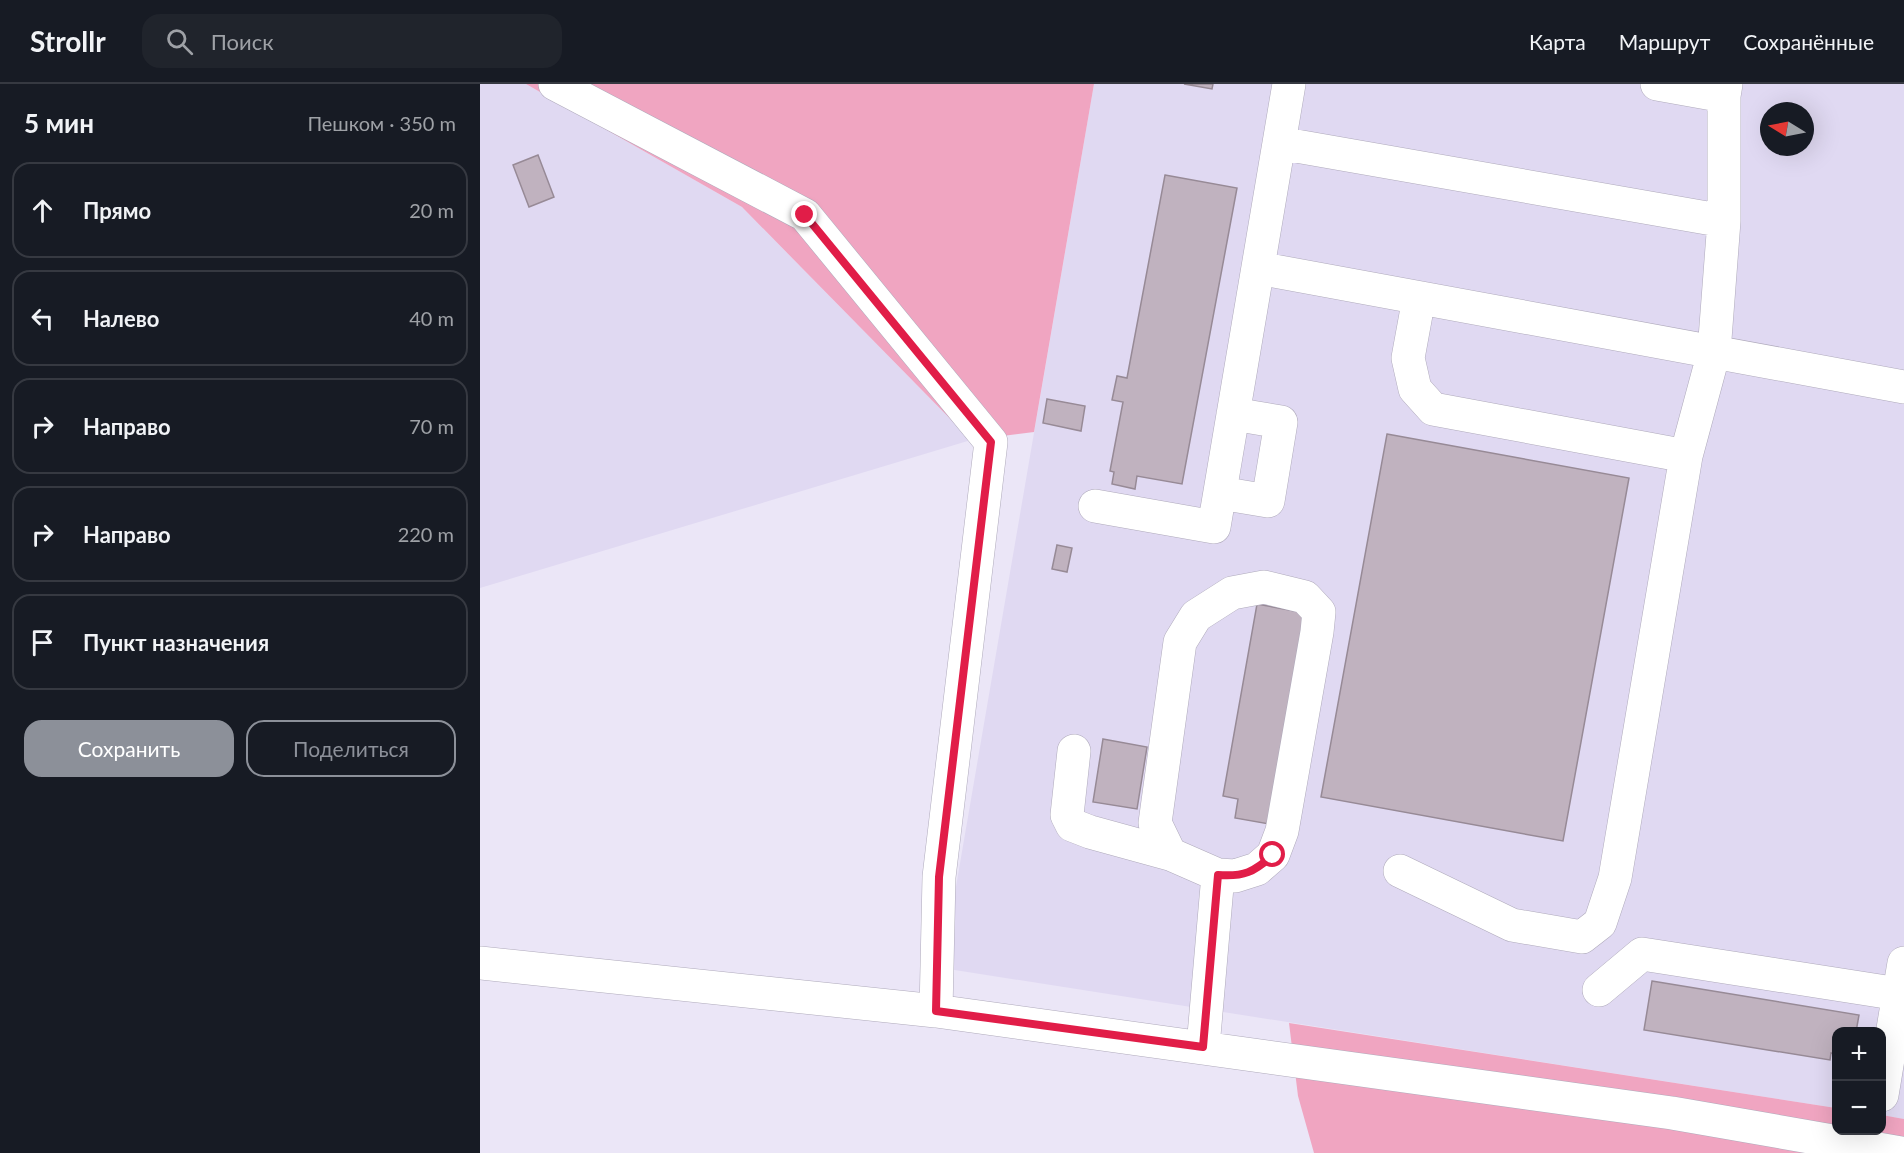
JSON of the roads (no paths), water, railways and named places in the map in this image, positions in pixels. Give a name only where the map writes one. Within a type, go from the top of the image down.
[{"type":"lane","points":[[555,84],[805,215],[991,442],[939,877],[936,1011]]},
{"type":"lane","points":[[1095,507],[1214,527],[1289,84]]},
{"type":"lane","points":[[1400,871],[1512,925],[1582,937],[1600,923],[1615,878],[1686,456],[1714,352],[1724,221],[1725,90],[1657,84]]},
{"type":"lane","points":[[1279,143],[1724,221]]},
{"type":"lane","points":[[1258,268],[1904,387]]},
{"type":"lane","points":[[1419,298],[1408,358],[1415,389],[1433,409],[1686,456]]},
{"type":"lane","points":[[1220,493],[1268,501],[1278,445],[1281,422],[1233,414]]},
{"type":"lane","points":[[1074,751],[1066,815],[1072,825],[1170,854],[1218,875],[1235,876],[1257,869],[1273,855],[1282,831],[1319,612],[1305,597],[1264,587],[1232,593],[1196,616],[1180,642],[1155,823],[1170,854]]},
{"type":"lane","points":[[1203,1047],[1218,875]]},
{"type":"lane","points":[[1599,990],[1642,954],[1902,980],[1884,1081]]},
{"type":"lane","points":[[480,963],[936,1011],[1883,1144]]}]
